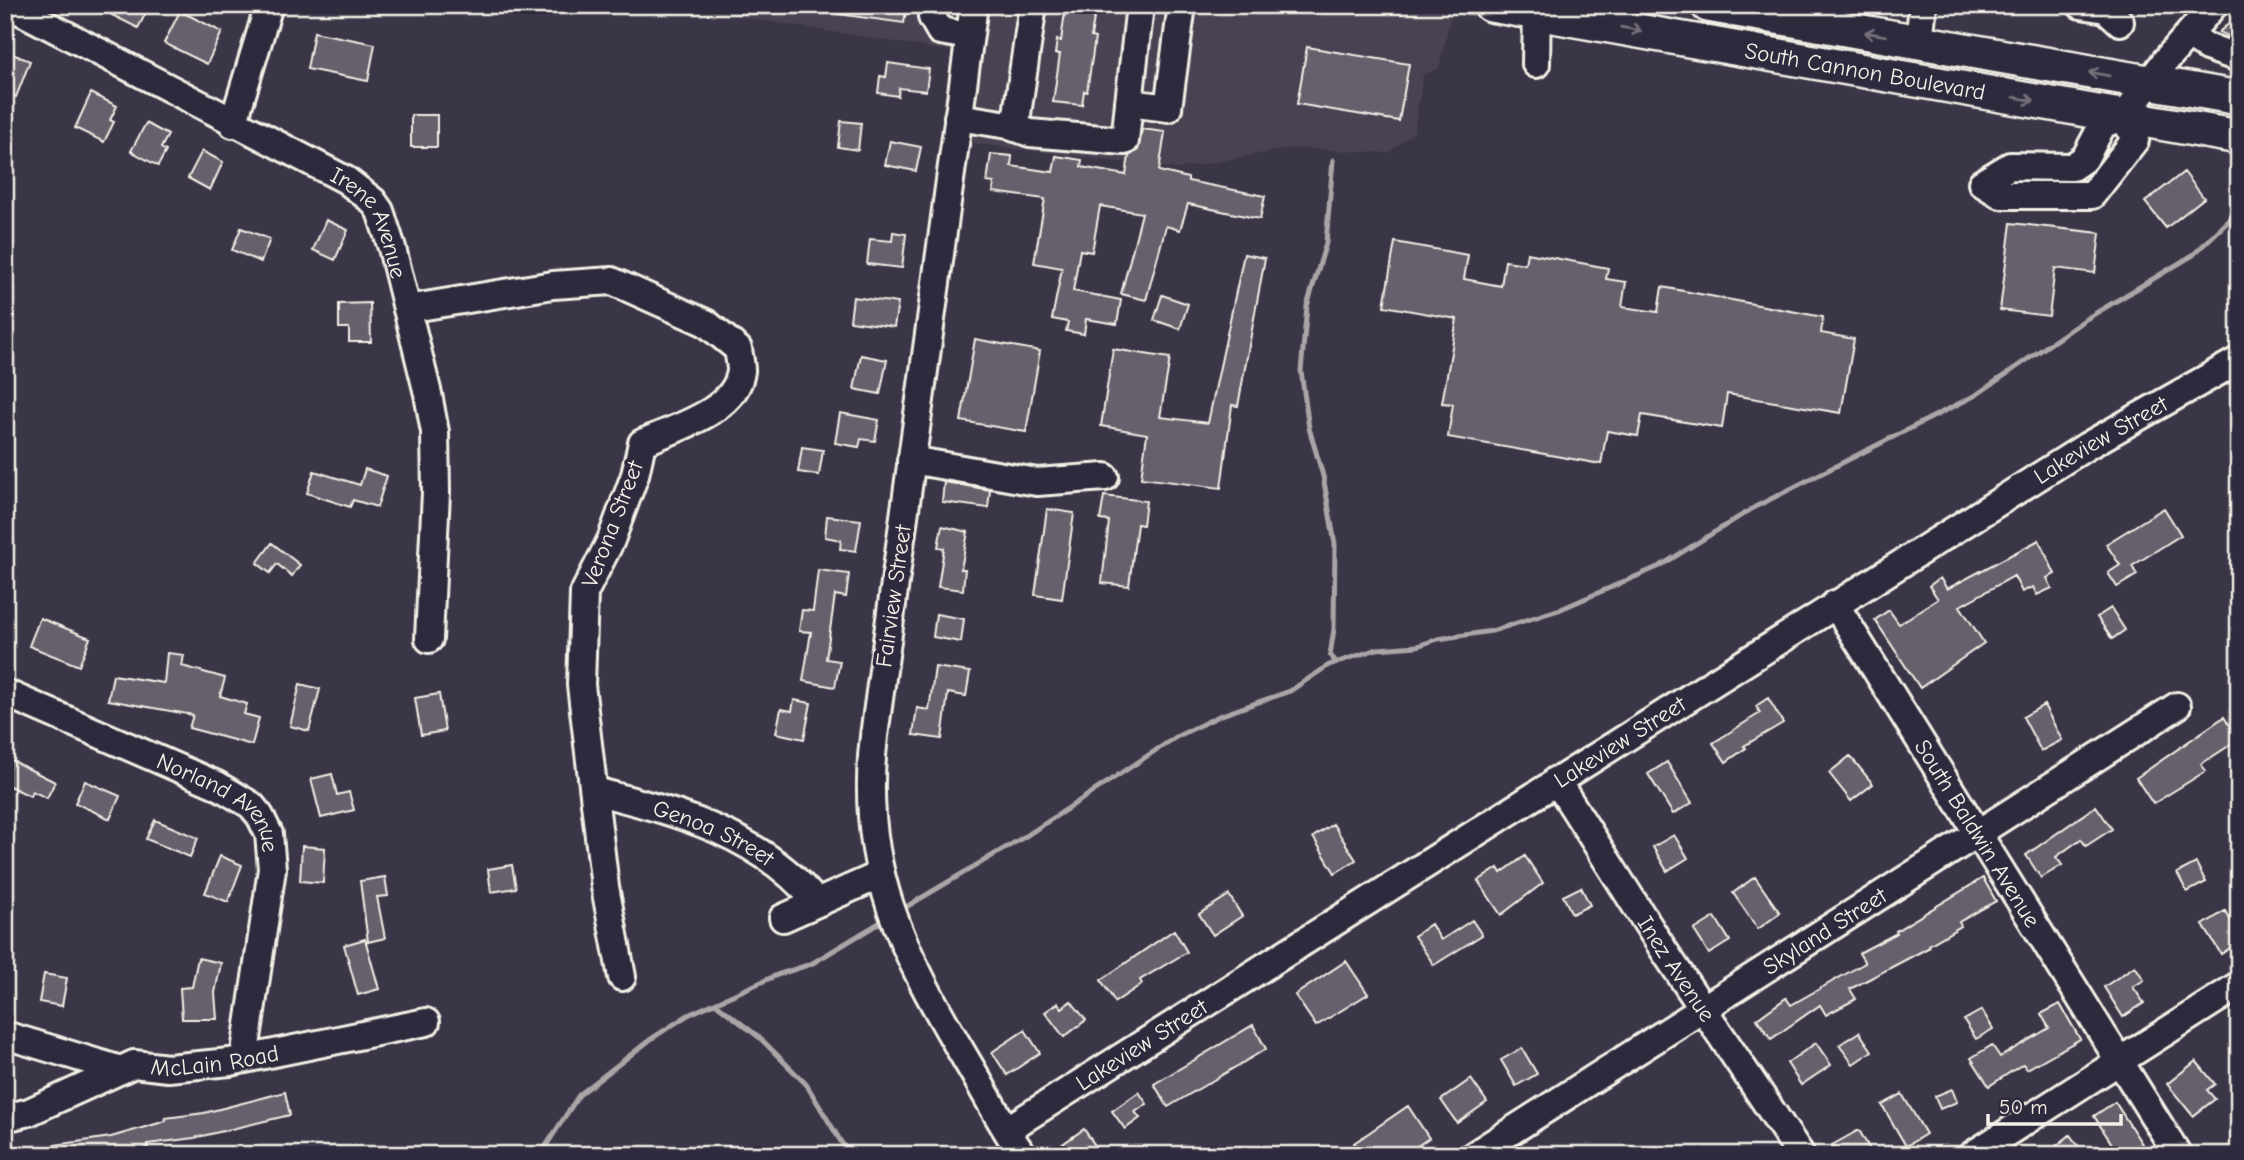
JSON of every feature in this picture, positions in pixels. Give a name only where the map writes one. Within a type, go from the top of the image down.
[{"type":"main road","name":"South Cannon Boulevard","points":[[1491,5],[1537,9],[2239,136]]},
{"type":"main road","name":"South Cannon Boulevard","points":[[1708,5],[2239,98]]},
{"type":"street","name":"Irene Avenue","points":[[9,5],[233,124],[346,180],[373,201],[392,248],[435,432],[436,492],[429,639]]},
{"type":"street","points":[[233,124],[269,5]]},
{"type":"street","points":[[934,5],[932,17],[940,31],[970,36]]},
{"type":"street","name":"Fairview Street","points":[[974,5],[871,756],[871,807],[880,875],[888,905],[907,953],[928,995],[1023,1155]]},
{"type":"street","points":[[1015,128],[1033,5]]},
{"type":"street","points":[[958,117],[1030,133],[1125,141],[1140,5]]},
{"type":"street","points":[[1129,103],[1168,107],[1182,5]]},
{"type":"street","points":[[1919,42],[1923,5]]},
{"type":"street","points":[[2081,5],[2106,9],[2120,22]]},
{"type":"street","points":[[2123,117],[2135,140],[2092,195],[2001,195],[1982,183],[2010,166],[2072,167],[2085,158],[2103,124],[2123,117],[2214,5]]},
{"type":"street","points":[[1536,64],[1537,9]]},
{"type":"street","points":[[2188,34],[2207,47],[2239,58]]},
{"type":"street","name":"Verona Street","points":[[407,309],[553,285],[612,281],[706,323],[738,349],[741,372],[731,394],[710,411],[642,443],[635,475],[611,540],[584,593],[581,685],[605,887],[622,977]]},
{"type":"street","name":"Lakeview Street","points":[[1007,1129],[2087,446],[2239,360]]},
{"type":"street","points":[[911,460],[1037,482],[1105,477]]},
{"type":"street","name":"South Baldwin Avenue","points":[[1835,604],[2178,1155]]},
{"type":"street","name":"Norland Avenue","points":[[5,693],[217,785],[251,805],[260,816],[269,834],[272,869],[244,1059]]},
{"type":"street","name":"Skyland Street","points":[[1474,1155],[2176,706]]},
{"type":"street","name":"Inez Avenue","points":[[1556,780],[1801,1155]]},
{"type":"street","name":"Genoa Street","points":[[595,791],[679,812],[735,837],[776,864],[816,902]]},
{"type":"street","points":[[783,918],[880,875]]},
{"type":"street","points":[[1972,1155],[2239,986]]},
{"type":"street","name":"McLain Road","points":[[5,1035],[121,1070],[134,1064],[168,1069],[244,1059],[426,1023]]},
{"type":"street","points":[[5,1118],[29,1111],[121,1070]]},
{"type":"shaded area","points":[[706,5],[1432,5],[1452,9],[1439,68],[1423,75],[1414,132],[1389,153],[1291,148],[1177,169],[970,143],[980,56],[705,11]]},
{"type":"building","points":[[92,5],[150,5],[138,28]]},
{"type":"building","points":[[838,5],[907,5],[904,23],[837,14]]},
{"type":"building","points":[[1066,5],[1096,5],[1091,37],[1095,38],[1087,92],[1084,91],[1082,105],[1053,102],[1060,54],[1055,54],[1057,40],[1061,41]]},
{"type":"building","points":[[180,11],[222,32],[207,64],[164,43]]},
{"type":"building","points":[[2239,15],[2239,41],[2219,32]]},
{"type":"building","points":[[314,32],[375,44],[368,81],[307,69]]},
{"type":"building","points":[[1307,47],[1409,64],[1399,121],[1297,104]]},
{"type":"building","points":[[5,51],[30,61],[16,97],[5,93]]},
{"type":"building","points":[[888,63],[929,69],[926,91],[899,88],[898,96],[878,93],[880,76],[886,77]]},
{"type":"building","points":[[91,93],[117,106],[110,120],[114,122],[104,142],[75,128]]},
{"type":"building","points":[[411,115],[437,115],[437,147],[411,147]]},
{"type":"building","points":[[841,121],[861,123],[858,150],[838,147]]},
{"type":"building","points":[[146,123],[168,135],[161,148],[166,151],[158,166],[131,151]]},
{"type":"building","points":[[1142,129],[1165,132],[1159,171],[1188,178],[1188,181],[1265,196],[1260,219],[1188,204],[1180,230],[1166,226],[1146,300],[1121,294],[1142,213],[1100,206],[1092,252],[1080,250],[1073,291],[1121,300],[1117,324],[1086,319],[1084,334],[1066,331],[1068,322],[1052,319],[1062,268],[1034,263],[1045,199],[993,192],[994,183],[987,182],[991,154],[1012,156],[1011,166],[1053,172],[1056,156],[1082,160],[1081,167],[1126,175],[1129,156],[1138,150]]},
{"type":"building","points":[[890,141],[921,147],[916,171],[885,165]]},
{"type":"building","points":[[202,151],[223,162],[210,190],[188,178]]},
{"type":"building","points":[[2184,172],[2204,198],[2166,228],[2145,202]]},
{"type":"building","points":[[326,220],[348,230],[335,260],[313,250]]},
{"type":"building","points":[[2011,223],[2100,233],[2095,273],[2055,268],[2049,316],[2000,310]]},
{"type":"building","points":[[241,228],[270,239],[261,262],[232,250]]},
{"type":"building","points":[[893,232],[906,234],[902,268],[867,264],[870,239],[892,241]]},
{"type":"building","points":[[1395,242],[1468,255],[1464,279],[1501,286],[1505,261],[1525,264],[1527,253],[1608,268],[1606,279],[1626,282],[1622,307],[1658,312],[1662,287],[1823,317],[1821,333],[1854,339],[1841,413],[1727,394],[1722,428],[1642,415],[1638,436],[1607,431],[1601,464],[1448,437],[1453,404],[1442,403],[1457,319],[1384,306]]},
{"type":"building","points":[[1244,254],[1265,258],[1238,406],[1232,405],[1221,488],[1141,478],[1147,434],[1101,426],[1113,349],[1170,358],[1160,417],[1208,423]]},
{"type":"building","points":[[1162,295],[1188,304],[1180,329],[1154,320]]},
{"type":"building","points":[[853,297],[898,303],[894,327],[850,321]]},
{"type":"building","points":[[370,303],[371,342],[349,342],[349,328],[339,328],[339,304]]},
{"type":"building","points":[[975,339],[1040,351],[1026,432],[961,421]]},
{"type":"building","points":[[861,355],[887,360],[880,394],[854,389]]},
{"type":"building","points":[[840,413],[879,420],[875,441],[861,439],[859,447],[835,443]]},
{"type":"building","points":[[802,447],[823,450],[819,475],[798,472]]},
{"type":"building","points":[[365,469],[387,476],[377,507],[353,500],[350,507],[307,493],[314,471],[360,485]]},
{"type":"building","points":[[944,482],[990,490],[988,508],[942,502]]},
{"type":"building","points":[[1104,496],[1146,501],[1143,525],[1137,524],[1129,586],[1102,583],[1109,521],[1100,520]]},
{"type":"building","points":[[2164,508],[2181,535],[2132,566],[2137,575],[2117,587],[2108,573],[2120,565],[2106,544]]},
{"type":"building","points":[[1047,509],[1074,513],[1062,599],[1035,595]]},
{"type":"building","points":[[827,516],[861,520],[856,551],[840,549],[841,540],[825,537]]},
{"type":"building","points":[[942,526],[968,532],[961,569],[965,569],[963,590],[938,587],[944,548],[938,547]]},
{"type":"building","points":[[2039,540],[2055,574],[2047,578],[2052,588],[2037,595],[2033,587],[2022,592],[2014,576],[1960,606],[1984,643],[1920,688],[1875,620],[1889,610],[1899,624],[1938,599],[1929,586],[1940,578],[1947,589]]},
{"type":"building","points":[[272,543],[300,565],[292,576],[277,564],[270,573],[257,563]]},
{"type":"building","points":[[818,570],[849,574],[846,597],[835,595],[826,659],[840,661],[835,687],[803,681],[811,632],[799,631],[802,610],[813,611]]},
{"type":"building","points":[[2111,608],[2125,630],[2112,639],[2097,617]]},
{"type":"building","points":[[936,614],[964,619],[961,642],[933,637]]},
{"type":"building","points":[[40,618],[90,638],[79,666],[29,646]]},
{"type":"building","points":[[167,653],[184,655],[182,666],[225,678],[220,696],[247,704],[244,714],[259,718],[252,745],[189,728],[193,715],[108,700],[113,675],[164,683]]},
{"type":"building","points":[[935,667],[970,672],[966,696],[948,693],[942,739],[913,735],[917,708],[929,710]]},
{"type":"building","points":[[300,684],[320,689],[309,731],[290,726]]},
{"type":"building","points":[[439,694],[445,731],[421,735],[415,698]]},
{"type":"building","points":[[1768,698],[1783,723],[1744,746],[1746,748],[1726,762],[1713,743],[1760,713],[1756,706]]},
{"type":"building","points":[[794,700],[811,703],[804,739],[776,733],[781,709],[792,711]]},
{"type":"building","points":[[2044,705],[2062,740],[2041,751],[2023,717]]},
{"type":"building","points":[[2224,717],[2238,740],[2201,764],[2206,771],[2153,804],[2136,778]]},
{"type":"building","points":[[1850,756],[1873,784],[1851,801],[1829,773]]},
{"type":"building","points":[[5,757],[55,782],[47,798],[32,791],[30,796],[5,784]]},
{"type":"building","points":[[1667,762],[1692,803],[1673,814],[1648,774]]},
{"type":"building","points":[[332,774],[337,795],[349,792],[354,810],[321,818],[311,779]]},
{"type":"building","points":[[85,781],[120,796],[110,819],[75,803]]},
{"type":"building","points":[[2096,806],[2112,829],[2086,846],[2081,839],[2056,857],[2062,865],[2041,878],[2026,855]]},
{"type":"building","points":[[155,820],[198,838],[190,857],[146,839]]},
{"type":"building","points":[[1333,824],[1356,860],[1335,873],[1313,837]]},
{"type":"building","points":[[1674,835],[1688,858],[1667,871],[1653,847]]},
{"type":"building","points":[[302,846],[325,848],[323,883],[300,881]]},
{"type":"building","points":[[220,856],[242,865],[228,902],[205,893]]},
{"type":"building","points":[[1525,856],[1543,883],[1501,915],[1478,881],[1498,868],[1501,873]]},
{"type":"building","points":[[2196,863],[2206,882],[2187,892],[2177,873]]},
{"type":"building","points":[[512,865],[516,888],[491,892],[488,869]]},
{"type":"building","points":[[385,877],[388,896],[377,897],[385,938],[368,942],[360,881]]},
{"type":"building","points":[[1755,877],[1780,913],[1758,929],[1733,893]]},
{"type":"building","points":[[1983,878],[1996,901],[1959,922],[1961,926],[1929,945],[1930,947],[1850,989],[1856,999],[1826,1015],[1820,1005],[1771,1039],[1757,1019],[1786,998],[1791,1005],[1865,963],[1859,953],[1897,933],[1896,931]]},
{"type":"building","points":[[1581,887],[1590,905],[1572,914],[1563,896]]},
{"type":"building","points":[[1229,895],[1242,916],[1213,935],[1199,914]]},
{"type":"building","points":[[2225,911],[2239,933],[2239,942],[2221,954],[2203,925]]},
{"type":"building","points":[[1715,917],[1730,941],[1709,954],[1694,930]]},
{"type":"building","points":[[1472,920],[1482,935],[1434,965],[1414,936],[1431,924],[1441,940]]},
{"type":"building","points":[[1174,930],[1187,952],[1140,980],[1142,984],[1115,1002],[1101,980]]},
{"type":"building","points":[[365,939],[379,989],[358,995],[344,945]]},
{"type":"building","points":[[198,958],[221,963],[215,993],[217,1019],[182,1019],[180,988],[192,987]]},
{"type":"building","points":[[1346,961],[1368,994],[1316,1026],[1295,995]]},
{"type":"building","points":[[2135,966],[2144,980],[2133,987],[2144,1003],[2123,1017],[2104,987]]},
{"type":"building","points":[[44,974],[67,978],[62,1006],[39,1002]]},
{"type":"building","points":[[1071,1001],[1086,1020],[1064,1037],[1045,1012],[1058,1003],[1062,1008]]},
{"type":"building","points":[[2060,1004],[2080,1039],[2027,1069],[2023,1064],[1989,1086],[1971,1058],[1992,1045],[2000,1057],[2049,1028],[2041,1014]]},
{"type":"building","points":[[1982,1010],[1993,1029],[1976,1039],[1964,1020]]},
{"type":"building","points":[[1253,1025],[1266,1049],[1168,1107],[1154,1084]]},
{"type":"building","points":[[1025,1030],[1040,1053],[1007,1075],[992,1052]]},
{"type":"building","points":[[1859,1032],[1872,1051],[1853,1064],[1839,1045]]},
{"type":"building","points":[[1816,1043],[1831,1065],[1801,1085],[1787,1063]]},
{"type":"building","points":[[1522,1048],[1537,1074],[1516,1086],[1501,1060]]},
{"type":"building","points":[[2196,1061],[2215,1084],[2207,1090],[2215,1099],[2193,1116],[2167,1084]]},
{"type":"building","points":[[1471,1079],[1487,1102],[1457,1123],[1441,1100]]},
{"type":"building","points":[[1952,1089],[1957,1102],[1940,1109],[1935,1096]]},
{"type":"building","points":[[285,1092],[290,1115],[194,1138],[147,1144],[148,1148],[121,1155],[47,1155],[47,1146],[111,1137],[166,1121],[165,1118],[204,1113]]},
{"type":"building","points":[[1139,1092],[1147,1104],[1135,1112],[1140,1118],[1125,1129],[1112,1111]]},
{"type":"building","points":[[1902,1094],[1926,1134],[1906,1146],[1882,1105]]},
{"type":"building","points":[[2115,1102],[2142,1144],[2125,1155],[2119,1155],[2094,1116]]},
{"type":"building","points":[[1408,1106],[1429,1138],[1404,1155],[1362,1155],[1354,1143]]},
{"type":"building","points":[[1084,1129],[1098,1150],[1090,1155],[1047,1155]]},
{"type":"building","points":[[1859,1130],[1873,1155],[1838,1155],[1832,1145]]},
{"type":"building","points":[[2070,1135],[2085,1155],[2045,1155]]},
{"type":"waterway","points":[[1333,160],[1326,243],[1307,306],[1301,371],[1309,428],[1323,476],[1335,544],[1334,629],[1330,655],[1336,662]]},
{"type":"waterway","points":[[901,910],[1029,834],[1176,737],[1219,716],[1290,691],[1329,665],[1377,649],[1417,646],[1438,639],[1492,631],[1561,609],[1660,566],[1755,507],[1976,395],[2086,319],[2193,255],[2239,211]]},
{"type":"waterway","points":[[540,1155],[579,1095],[651,1039],[688,1015],[777,975],[811,964],[886,919]]},
{"type":"waterway","points":[[715,1003],[760,1038],[806,1084],[849,1155]]}]
